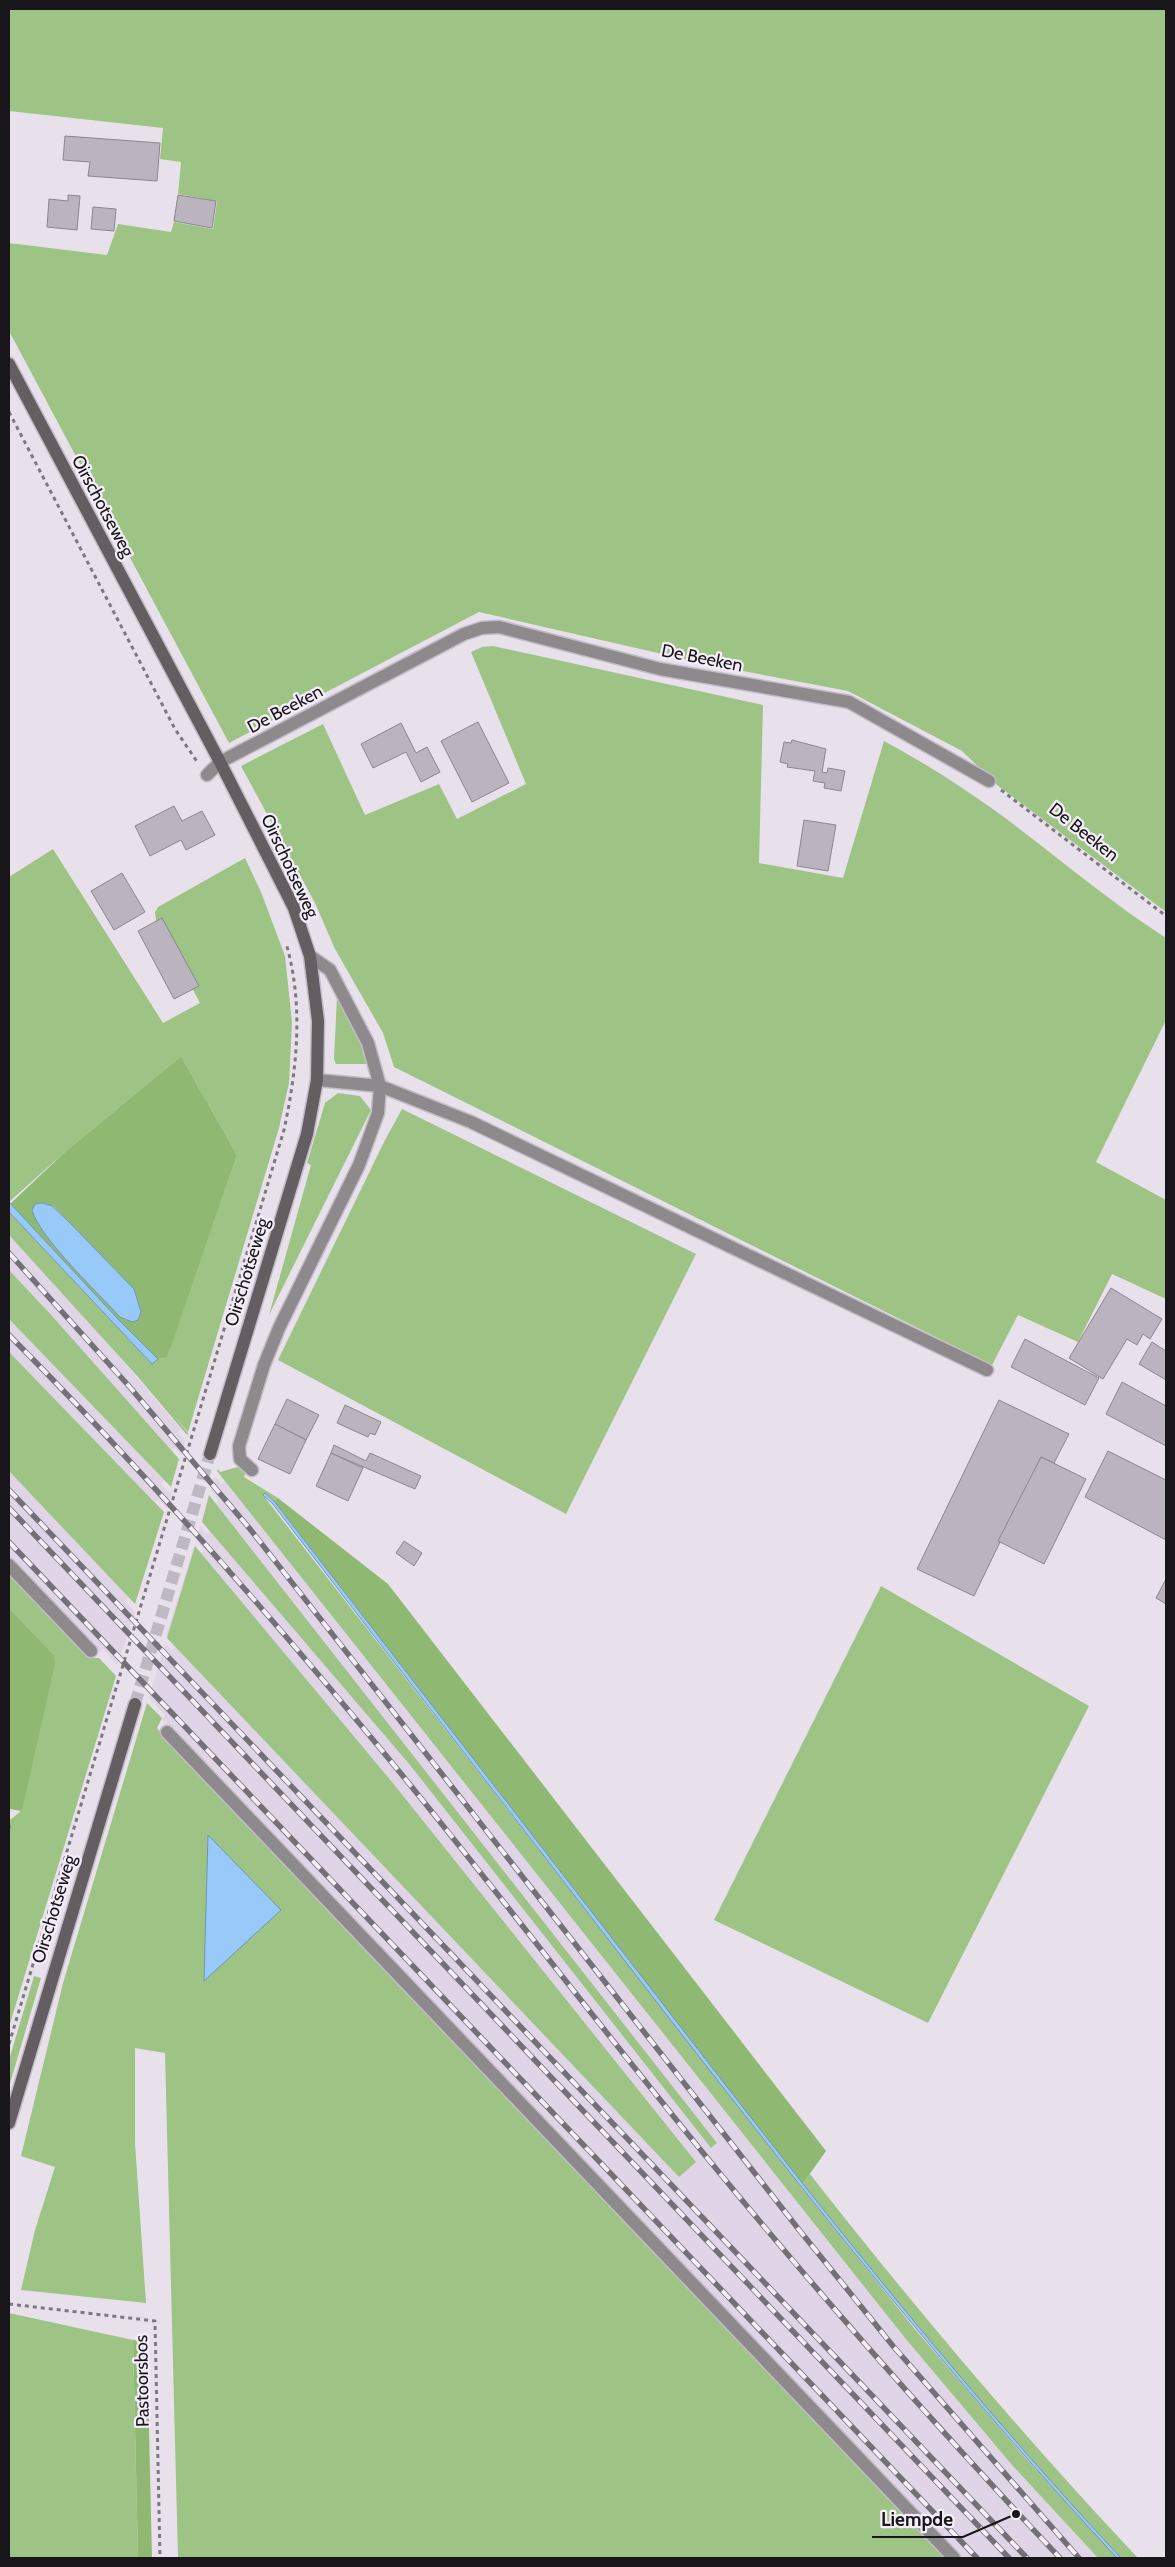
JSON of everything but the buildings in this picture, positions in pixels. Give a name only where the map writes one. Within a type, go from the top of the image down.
[{"type":"street","name":"Oirschotseweg","points":[[9,364],[220,762],[294,908],[310,956],[318,1021],[317,1080],[307,1134],[210,1454]]},
{"type":"street","name":"De Beeken","points":[[207,775],[220,762],[464,634],[482,628],[499,627],[660,669],[849,702],[989,781]]},
{"type":"street","points":[[252,1470],[244,1464],[238,1453],[256,1389],[279,1328],[366,1148],[378,1113],[380,1086],[368,1043],[330,970],[310,956]]},
{"type":"street","points":[[317,1080],[380,1086],[471,1122],[987,1370]]},
{"type":"street","points":[[9,1565],[91,1651]]},
{"type":"street","name":"Oirschotseweg","points":[[9,2123],[135,1704]]},
{"type":"street","points":[[167,1732],[954,2558]]},
{"type":"path","points":[[9,412],[175,729],[207,775]]},
{"type":"path","name":"De Beeken","points":[[989,781],[1166,916]]},
{"type":"path","points":[[9,2044],[284,1130],[295,1081],[297,1023],[290,956],[286,941]]},
{"type":"path","points":[[9,1826],[9,1833]]},
{"type":"path","name":"Pastoorsbos","points":[[9,2304],[155,2321],[160,2558]]},
{"type":"shaded area","points":[[9,1235],[70,1300],[181,1429],[178,1432],[185,1440],[181,1455],[175,1447],[170,1451],[53,1317],[9,1270]]},
{"type":"shaded area","points":[[9,1319],[164,1480],[161,1484],[171,1494],[167,1508],[158,1499],[155,1502],[9,1352]]},
{"type":"shaded area","points":[[9,1471],[129,1597],[125,1601],[135,1612],[117,1665],[103,1649],[99,1652],[9,1560]]},
{"type":"shaded area","points":[[215,1476],[222,1484],[225,1481],[260,1522],[905,2338],[1012,2465],[1098,2558],[960,2558],[162,1720],[165,1715],[149,1698],[165,1643],[172,1650],[176,1646],[166,1635],[194,1547],[201,1553],[205,1550],[196,1540],[200,1526],[207,1534],[211,1531],[202,1519],[209,1495],[216,1503],[219,1501],[211,1490]]},
{"type":"green space","points":[[9,9],[1166,9],[1166,912],[997,785],[962,751],[848,691],[706,664],[479,612],[229,743],[9,331],[9,243],[107,255],[118,224],[171,232],[174,222],[213,229],[217,201],[178,194],[181,162],[160,159],[163,128],[9,111]]},
{"type":"green space","points":[[493,646],[763,705],[759,863],[843,878],[884,741],[983,802],[1123,908],[1166,938],[1166,1020],[1096,1162],[1166,1200],[1166,1299],[1112,1274],[1078,1342],[1018,1315],[992,1365],[394,1067],[383,1033],[335,949],[315,903],[241,766],[323,724],[365,815],[439,784],[457,819],[526,784],[471,652],[482,647]]},
{"type":"green space","points":[[53,849],[163,1023],[200,1003],[156,920],[155,912],[158,907],[245,858],[261,892],[285,956],[292,1022],[289,1083],[279,1128],[188,1432],[173,1415],[188,1433],[187,1435],[138,1377],[9,1235],[9,1212],[152,1364],[158,1359],[166,1358],[237,1155],[181,1056],[66,1151],[9,1202],[9,877]]},
{"type":"green space","points":[[337,997],[365,1043],[368,1064],[336,1064],[334,1059]]},
{"type":"green space","points":[[181,1056],[237,1155],[166,1358],[158,1359],[10,1204],[66,1151]],"holes":[[[42,1203],[53,1206],[134,1289],[141,1312],[138,1320],[126,1320],[120,1317],[48,1237],[33,1210],[35,1204]]]},
{"type":"green space","points":[[338,1093],[360,1096],[371,1110],[269,1315],[311,1165],[307,1163],[325,1103]]},
{"type":"green space","points":[[402,1109],[696,1254],[566,1514],[278,1360],[385,1140]]},
{"type":"green space","points":[[9,1270],[179,1459],[171,1487],[9,1319]]},
{"type":"green space","points":[[9,1352],[164,1512],[135,1604],[9,1471]]},
{"type":"green space","points":[[238,1467],[246,1472],[244,1477],[278,1498],[274,1501],[265,1493],[263,1495],[801,2187],[914,2328],[1022,2454],[1117,2558],[1098,2558],[1012,2465],[905,2338],[217,1471],[218,1469],[220,1472]]},
{"type":"green space","points":[[209,1495],[717,2143],[711,2148],[410,1765],[202,1522]]},
{"type":"green space","points":[[278,1498],[388,1584],[826,2151],[802,2185],[274,1501]]},
{"type":"green space","points":[[195,1546],[392,1782],[696,2162],[679,2177],[167,1638]]},
{"type":"green space","points":[[9,1570],[92,1658],[99,1658],[116,1676],[9,2027],[9,1821],[22,1810],[54,1655],[9,1608]]},
{"type":"green space","points":[[881,1586],[1089,1706],[928,2023],[714,1920]]},
{"type":"green space","points":[[9,1608],[54,1655],[55,1664],[22,1811],[9,1809]]},
{"type":"green space","points":[[147,1703],[162,1718],[157,1728],[180,1753],[949,2558],[178,2558],[165,2053],[135,2048],[135,2143],[146,2303],[21,2290],[35,2230],[55,2167],[21,2156],[63,1983]]},
{"type":"green space","points":[[34,1976],[41,1978],[9,2087],[9,2060]]},
{"type":"green space","points":[[810,2174],[889,2273],[1011,2418],[1138,2558],[1121,2558],[1038,2467],[958,2374],[802,2185]]},
{"type":"green space","points":[[9,2313],[133,2340],[138,2558],[9,2558]]},
{"type":"green space","points":[[133,2340],[147,2342],[152,2558],[138,2558]]},
{"type":"water","points":[[9,1202],[158,1359],[152,1364],[9,1212]]},
{"type":"water","points":[[42,1203],[52,1206],[66,1219],[134,1289],[141,1312],[138,1320],[132,1322],[120,1317],[57,1250],[37,1221],[32,1210],[35,1204]]},
{"type":"water","points":[[265,1493],[274,1501],[878,2278],[997,2420],[1121,2558],[1117,2558],[998,2425],[827,2219],[662,2009],[272,1503],[263,1495]]},
{"type":"water","points":[[208,1835],[281,1910],[204,1981]]},
{"type":"tunnel","points":[[135,1704],[210,1454]]},
{"type":"railway","points":[[9,1253],[128,1385],[250,1529],[800,2231],[893,2346],[1079,2558]]},
{"type":"railway","points":[[9,1335],[160,1493],[257,1602],[398,1770],[648,2084],[812,2283],[893,2376],[1060,2558]]},
{"type":"railway","points":[[9,1490],[1027,2558]]},
{"type":"railway","points":[[9,1508],[1009,2558]]},
{"type":"railway","points":[[9,1542],[977,2558]]},
{"type":"place","name":"Liempde","points":[[1016,2514]]}]
